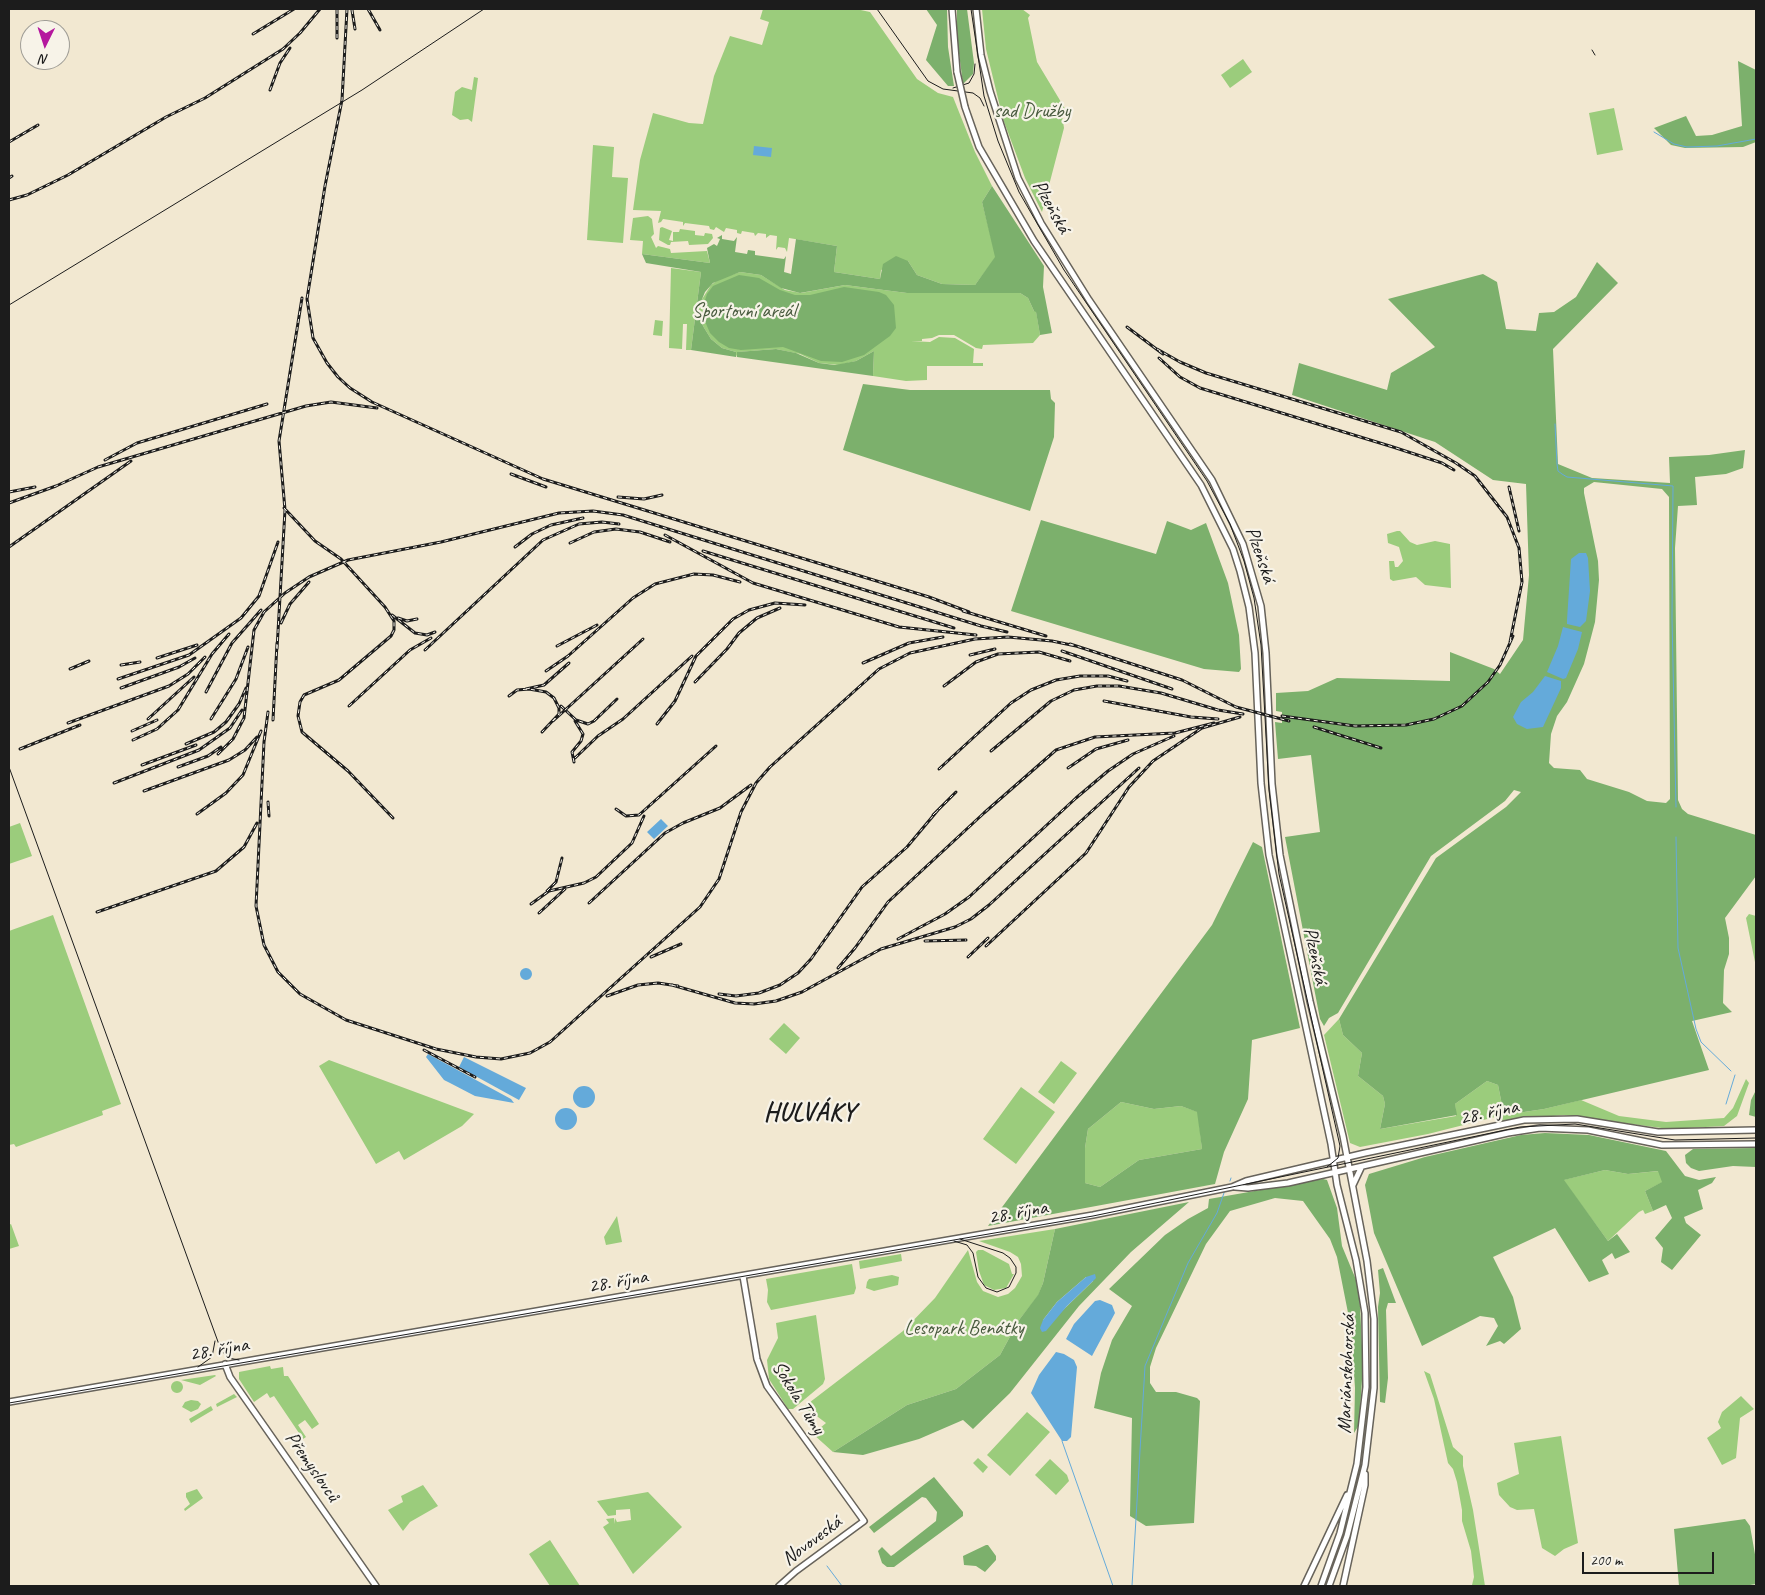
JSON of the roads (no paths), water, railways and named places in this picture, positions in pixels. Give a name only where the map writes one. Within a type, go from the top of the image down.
[{"type":"main road","name":"Plzeňská","points":[[952,9],[957,72],[965,107],[979,147],[1034,241],[1201,484],[1235,556],[1249,607],[1255,653],[1261,783],[1269,855],[1334,1161]]},
{"type":"main road","name":"Plzeňská","points":[[976,9],[981,55],[990,91],[1018,178],[1041,223],[1089,300],[1212,480],[1243,544],[1251,568],[1261,606],[1266,653],[1272,784],[1280,855],[1291,916],[1343,1136],[1348,1170]]},
{"type":"main road","name":"28. října","points":[[9,1402],[1093,1215],[1232,1187],[1246,1181],[1346,1158],[1541,1118],[1582,1119],[1658,1132],[1756,1130]]},
{"type":"main road","name":"28. října","points":[[1232,1187],[1248,1188],[1274,1185],[1364,1167],[1483,1138],[1540,1128],[1588,1130],[1662,1145],[1756,1144]]},
{"type":"main road","name":"Mariánskohorská","points":[[1321,1586],[1340,1533],[1358,1464],[1366,1387],[1365,1313],[1358,1266],[1334,1161]]},
{"type":"main road","points":[[1352,1188],[1356,1174],[1364,1167]]},
{"type":"main road","name":"Mariánskohorská","points":[[1329,1586],[1347,1536],[1365,1465],[1373,1404],[1374,1334],[1370,1277],[1348,1170]]},
{"type":"main road","name":"Sokola Tůmy","points":[[743,1276],[757,1359],[767,1386],[864,1522]]},
{"type":"main road","name":"Přemyslovců","points":[[225,1364],[230,1377],[376,1586]]},
{"type":"main road","points":[[1304,1586],[1342,1508],[1353,1471],[1358,1464]]},
{"type":"main road","points":[[1343,1586],[1364,1486],[1365,1465]]},
{"type":"main road","name":"Novoveská","points":[[779,1586],[796,1571],[864,1522]]},
{"type":"water","points":[[754,146],[772,148],[771,157],[753,155]]},
{"type":"water","points":[[1579,553],[1586,553],[1588,558],[1590,591],[1586,621],[1580,627],[1567,624],[1571,559]]},
{"type":"water","points":[[1563,627],[1582,632],[1578,649],[1566,678],[1563,679],[1547,672],[1558,646]]},
{"type":"water","points":[[1545,676],[1561,681],[1561,688],[1543,727],[1527,729],[1517,724],[1513,717],[1521,702],[1533,692]]},
{"type":"water","points":[[661,819],[668,826],[654,839],[647,832]]},
{"type":"water","points":[[524,968],[528,968],[532,974],[528,980],[524,980],[520,976],[520,972]]},
{"type":"water","points":[[428,1054],[511,1099],[514,1103],[475,1096],[444,1080],[426,1057]]},
{"type":"water","points":[[464,1057],[526,1088],[519,1100],[459,1067]]},
{"type":"water","points":[[584,1086],[592,1089],[595,1097],[592,1105],[584,1108],[576,1105],[573,1097],[576,1089]]},
{"type":"water","points":[[562,1108],[570,1108],[577,1115],[577,1123],[570,1130],[562,1130],[555,1123],[555,1115]]},
{"type":"water","points":[[1095,1274],[1096,1278],[1067,1306],[1046,1331],[1042,1332],[1040,1328],[1043,1320],[1057,1302],[1086,1277]]},
{"type":"water","points":[[1100,1300],[1112,1305],[1115,1313],[1092,1356],[1066,1339],[1074,1324],[1095,1301]]},
{"type":"water","points":[[1056,1352],[1074,1360],[1077,1367],[1071,1437],[1067,1441],[1062,1441],[1031,1393],[1039,1375]]},
{"type":"waterway","points":[[1654,132],[1674,144],[1687,147],[1717,146],[1756,139]]},
{"type":"waterway","points":[[1555,424],[1558,471],[1567,477],[1673,486],[1672,618],[1676,807]]},
{"type":"waterway","points":[[1676,837],[1678,948],[1696,1029],[1701,1042],[1731,1071]]},
{"type":"waterway","points":[[1726,1104],[1735,1075]]},
{"type":"waterway","points":[[1132,1586],[1145,1366],[1188,1263],[1217,1213],[1225,1190]]},
{"type":"waterway","points":[[1062,1441],[1113,1586]]},
{"type":"waterway","points":[[827,1566],[842,1586]]},
{"type":"tram line","points":[[9,305],[362,90],[484,9]]},
{"type":"tram line","points":[[877,9],[928,81],[943,89],[973,93],[980,98],[984,106]]},
{"type":"tram line","points":[[971,9],[984,96],[998,141],[1019,192],[1064,270],[1207,481],[1230,524],[1244,561],[1254,598],[1261,645],[1269,790],[1279,874],[1340,1146],[1338,1158],[1327,1167]]},
{"type":"tram line","points":[[1592,50],[1595,55]]},
{"type":"tram line","points":[[953,88],[969,83],[974,74],[975,64]]},
{"type":"tram line","points":[[9,767],[221,1350],[228,1358],[239,1360]]},
{"type":"tram line","points":[[9,1403],[1093,1216],[1520,1127],[1575,1124],[1675,1140],[1756,1138]]},
{"type":"tram line","points":[[954,1241],[967,1245],[973,1253],[978,1277],[986,1288],[997,1292],[1009,1287],[1016,1273],[1016,1267],[1010,1258],[1003,1253],[960,1239]]},
{"type":"tram line","points":[[198,1367],[212,1357],[215,1341]]},
{"type":"railway","points":[[253,34],[294,9]]},
{"type":"railway","points":[[9,200],[27,195],[68,175],[166,117],[205,98],[283,49],[300,33],[320,9]]},
{"type":"railway","points":[[337,9],[337,38]]},
{"type":"railway","points":[[347,9],[342,100],[325,186],[307,299],[313,338],[327,363],[338,377],[350,388],[372,402],[543,479],[929,597],[969,612]]},
{"type":"railway","points":[[368,9],[380,30]]},
{"type":"railway","points":[[352,10],[355,29]]},
{"type":"railway","points":[[270,90],[280,63],[290,48]]},
{"type":"railway","points":[[9,142],[38,125]]},
{"type":"railway","points":[[277,649],[285,510],[279,441],[302,298]]},
{"type":"railway","points":[[1127,327],[1163,354]]},
{"type":"railway","points":[[1157,349],[1180,362],[1206,373],[1401,432],[1475,476],[1507,517],[1519,548],[1522,582],[1510,642]]},
{"type":"railway","points":[[1159,358],[1180,377],[1200,388],[1393,447],[1442,463],[1454,470]]},
{"type":"railway","points":[[9,503],[56,486],[98,467],[306,406],[331,402],[377,408]]},
{"type":"railway","points":[[105,460],[137,443],[267,404]]},
{"type":"railway","points":[[9,547],[131,461]]},
{"type":"railway","points":[[511,474],[546,487]]},
{"type":"railway","points":[[9,492],[35,487]]},
{"type":"railway","points":[[1509,487],[1519,531]]},
{"type":"railway","points":[[618,497],[644,499],[662,495]]},
{"type":"railway","points":[[284,508],[315,541],[341,559],[385,607],[394,621],[394,630],[391,636],[339,680],[304,695],[300,702],[298,716],[302,732],[348,771],[393,818]]},
{"type":"railway","points":[[218,754],[233,739],[244,718],[254,630],[264,612],[285,593],[309,577],[348,560],[441,542],[559,513],[593,511],[623,515],[981,626],[1007,632]]},
{"type":"railway","points":[[515,547],[532,534],[551,525],[583,518]]},
{"type":"railway","points":[[425,650],[543,540],[579,524],[602,522],[619,524]]},
{"type":"railway","points":[[570,543],[594,532],[616,529],[640,532],[670,542]]},
{"type":"railway","points":[[665,535],[753,583],[899,627],[976,635]]},
{"type":"railway","points":[[118,679],[189,655],[241,618],[259,596],[278,542]]},
{"type":"railway","points":[[703,551],[954,628]]},
{"type":"railway","points":[[546,671],[568,656],[633,598],[655,584],[694,574],[713,575],[740,582]]},
{"type":"railway","points":[[281,623],[290,604],[309,582]]},
{"type":"railway","points":[[657,724],[675,701],[696,656],[733,619],[749,610],[775,603],[805,605]]},
{"type":"railway","points":[[695,682],[727,649],[739,633],[757,618],[780,608]]},
{"type":"railway","points":[[206,692],[232,643],[261,610]]},
{"type":"railway","points":[[963,611],[1046,636]]},
{"type":"railway","points":[[392,615],[415,633],[427,635],[435,632]]},
{"type":"railway","points":[[398,618],[407,621],[417,619]]},
{"type":"railway","points":[[557,646],[597,625]]},
{"type":"railway","points":[[133,740],[157,729],[178,710],[212,654],[229,634]]},
{"type":"railway","points":[[1282,716],[1355,726],[1406,725],[1434,719],[1462,706],[1488,682],[1500,665],[1513,636]]},
{"type":"railway","points":[[863,663],[909,643],[943,637]]},
{"type":"railway","points":[[268,712],[264,742],[256,906],[264,945],[278,972],[300,994],[346,1020],[436,1049],[476,1057],[501,1059],[530,1053],[550,1042],[700,907],[719,879],[741,812],[756,783],[770,767],[879,669],[910,653],[975,639],[1008,637],[1052,641],[1076,646]]},
{"type":"railway","points":[[349,706],[410,650],[431,638]]},
{"type":"railway","points":[[553,721],[643,639]]},
{"type":"railway","points":[[273,720],[277,643]]},
{"type":"railway","points":[[1070,644],[1182,680],[1236,707],[1289,721]]},
{"type":"railway","points":[[157,658],[197,645]]},
{"type":"railway","points":[[211,719],[236,679],[248,647]]},
{"type":"railway","points":[[970,655],[995,649]]},
{"type":"railway","points":[[1062,651],[1172,689]]},
{"type":"railway","points":[[944,686],[976,662],[998,654],[1039,652],[1070,661]]},
{"type":"railway","points":[[575,758],[598,736],[623,719],[692,656]]},
{"type":"railway","points":[[68,723],[169,686],[188,674],[205,657]]},
{"type":"railway","points":[[121,688],[179,667],[195,658]]},
{"type":"railway","points":[[70,669],[89,661]]},
{"type":"railway","points":[[121,665],[140,662]]},
{"type":"railway","points":[[526,689],[544,685],[569,663]]},
{"type":"railway","points":[[939,769],[1011,703],[1031,690],[1056,680],[1080,676],[1108,676],[1127,681]]},
{"type":"railway","points":[[148,719],[194,677]]},
{"type":"railway","points":[[991,751],[1051,701],[1074,690],[1097,686],[1119,686],[1161,693],[1218,710],[1243,714]]},
{"type":"railway","points":[[186,744],[214,732],[226,722],[239,704],[246,688]]},
{"type":"railway","points":[[509,696],[517,690],[529,689],[546,692],[554,698],[559,708],[559,714],[542,732]]},
{"type":"railway","points":[[561,706],[576,720],[588,724],[594,721],[617,699]]},
{"type":"railway","points":[[1104,701],[1191,717],[1218,719]]},
{"type":"railway","points":[[114,783],[199,750],[230,728],[242,710]]},
{"type":"railway","points":[[986,946],[1086,853],[1129,787],[1153,761],[1202,728],[1240,717]]},
{"type":"railway","points":[[132,731],[157,720]]},
{"type":"railway","points":[[574,762],[572,752],[581,741],[583,734],[575,721]]},
{"type":"railway","points":[[838,968],[888,902],[984,813],[1056,750],[1095,737],[1175,733],[1214,723]]},
{"type":"railway","points":[[20,749],[80,725]]},
{"type":"railway","points":[[1314,727],[1381,748]]},
{"type":"railway","points":[[197,814],[226,793],[243,775],[261,731]]},
{"type":"railway","points":[[898,939],[945,914],[969,897],[1108,771],[1133,754],[1174,736]]},
{"type":"railway","points":[[144,791],[229,760],[245,750],[257,737]]},
{"type":"railway","points":[[1068,768],[1096,749],[1128,740]]},
{"type":"railway","points":[[142,765],[196,745]]},
{"type":"railway","points":[[616,809],[626,816],[639,815],[716,746]]},
{"type":"railway","points":[[178,767],[208,756],[221,747]]},
{"type":"railway","points":[[672,985],[735,1003],[754,1004],[776,1001],[802,992],[881,949],[955,927],[971,919],[989,905],[1139,768]]},
{"type":"railway","points":[[589,903],[665,833],[683,823],[720,808],[751,785]]},
{"type":"railway","points":[[933,815],[956,792]]},
{"type":"railway","points":[[268,802],[269,816]]},
{"type":"railway","points":[[719,994],[736,996],[759,993],[780,985],[798,973],[811,959],[862,887],[907,847],[938,810]]},
{"type":"railway","points":[[531,904],[549,891],[584,883],[596,877],[632,843],[644,816]]},
{"type":"railway","points":[[97,912],[216,871],[244,847],[257,823]]},
{"type":"railway","points":[[547,891],[556,882],[562,858]]},
{"type":"railway","points":[[539,913],[565,889]]},
{"type":"railway","points":[[968,957],[988,938]]},
{"type":"railway","points":[[925,941],[966,940]]},
{"type":"railway","points":[[651,957],[681,944]]},
{"type":"railway","points":[[607,996],[638,985],[658,983],[678,986]]},
{"type":"railway","points":[[424,1050],[475,1077]]},
{"type":"district","name":"HULVÁKY","points":[[810,1113]]},
{"type":"park label","name":"sad Družby","points":[[1032,112]]},
{"type":"park label","name":"Sportovní areál","points":[[744,312]]},
{"type":"park label","name":"Lesopark Benátky","points":[[964,1329]]}]
